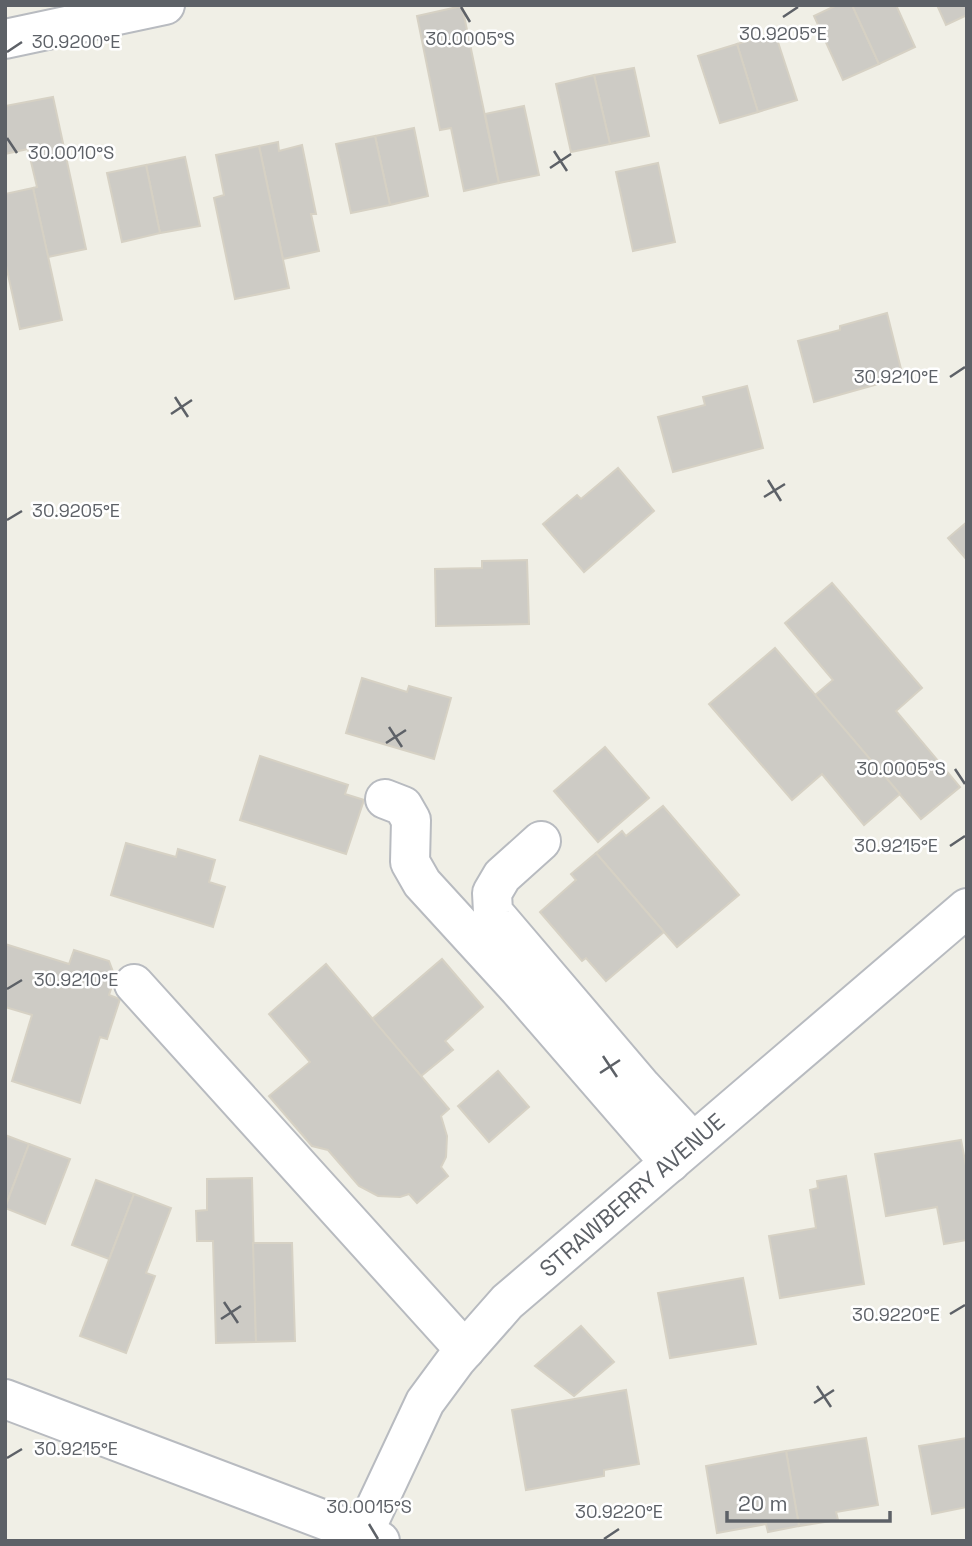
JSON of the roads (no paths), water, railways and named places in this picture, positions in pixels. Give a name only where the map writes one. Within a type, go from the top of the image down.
[{"type":"street","points":[[5,39],[68,15],[165,5]]},
{"type":"street","points":[[386,799],[403,806],[411,820],[410,862],[422,883],[519,989],[681,1152]]},
{"type":"street","points":[[541,841],[502,876],[492,893],[493,912],[642,1087],[681,1152]]},
{"type":"street","name":"STRAWBERRY AVENUE","points":[[372,1538],[425,1402],[507,1302],[967,908]]},
{"type":"street","points":[[134,984],[465,1350]]},
{"type":"street","points":[[5,1399],[372,1538]]}]
